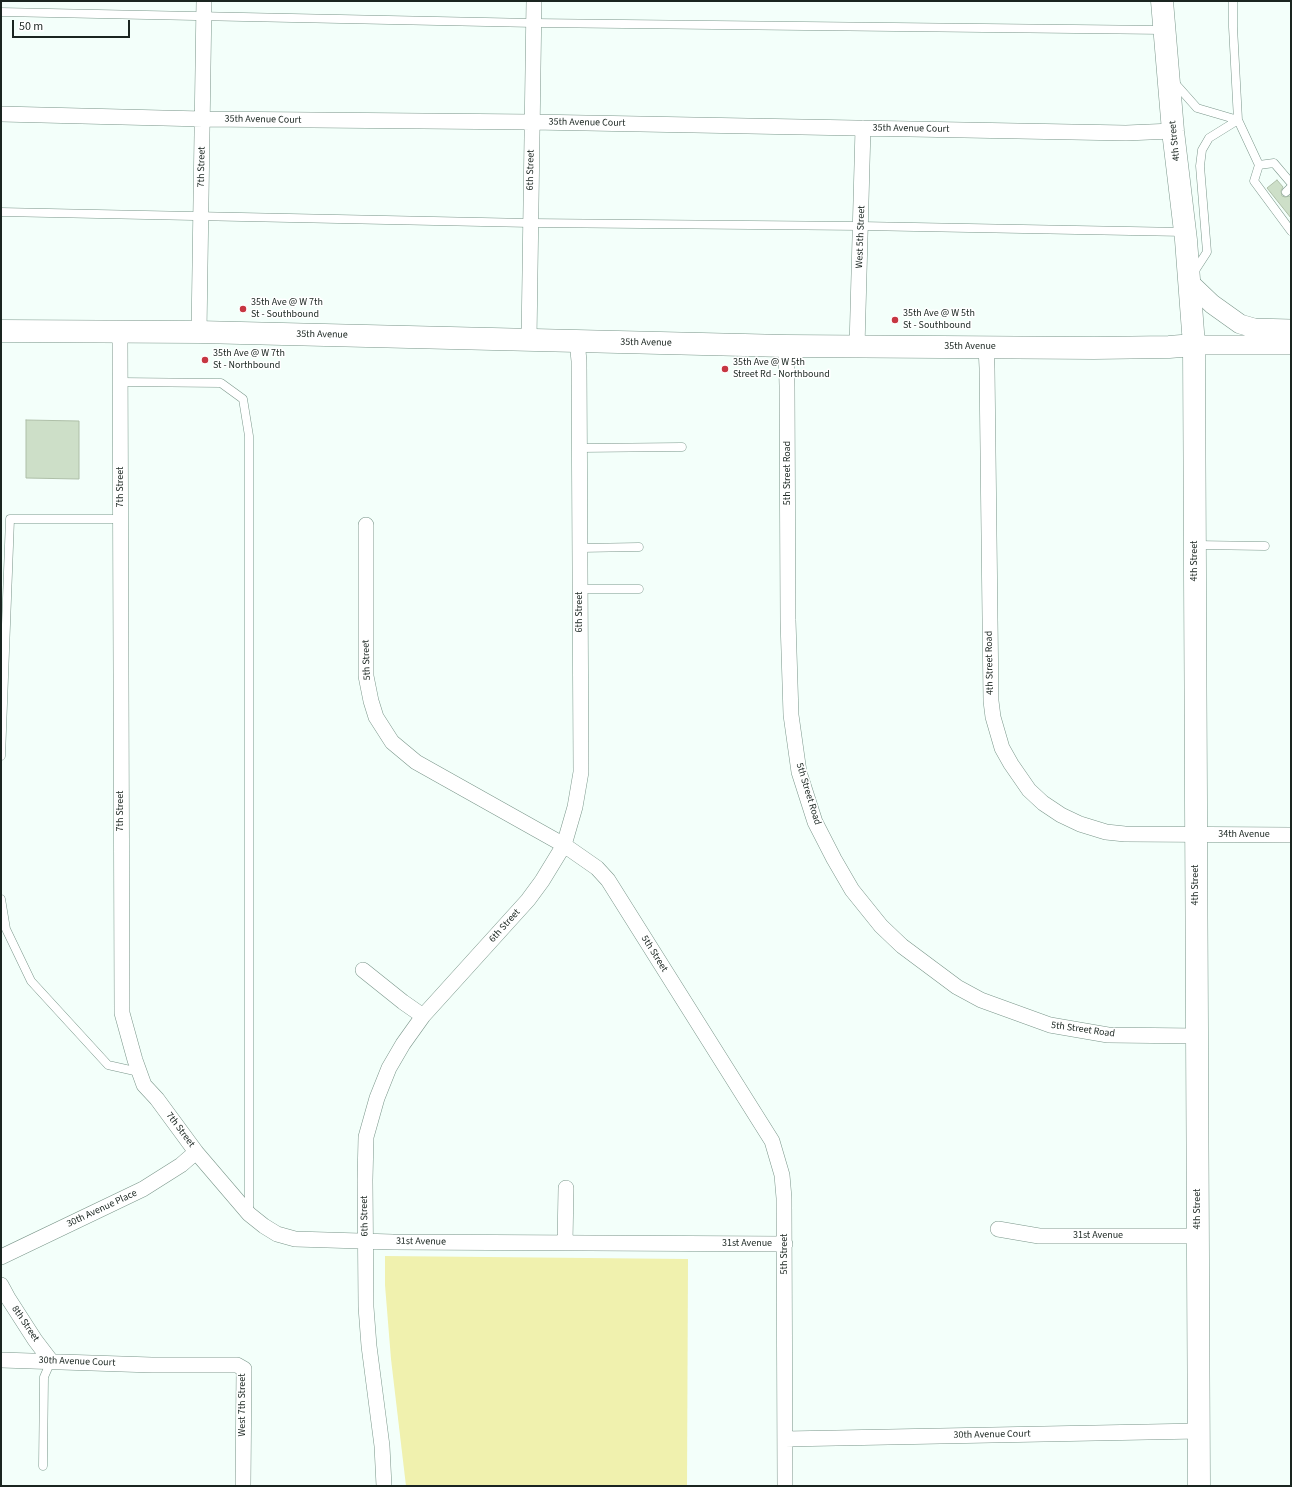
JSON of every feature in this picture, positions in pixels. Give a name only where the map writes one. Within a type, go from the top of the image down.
[{"type":"main road","name":"4th Street","points":[[1162,1],[1173,131],[1190,282],[1194,345],[1199,1486]]},
{"type":"main road","name":"35th Avenue","points":[[1,331],[199,332],[857,347],[1094,348],[1169,347],[1194,345]]},
{"type":"street","name":"7th Street","points":[[199,332],[204,1]]},
{"type":"street","name":"6th Street","points":[[529,340],[534,1]]},
{"type":"street","name":"35th Avenue Court","points":[[1,114],[203,119],[532,122],[1126,133],[1173,131]]},
{"type":"street","name":"West 5th Street","points":[[857,347],[863,128]]},
{"type":"street","points":[[1190,282],[1212,304],[1240,324],[1254,328],[1291,329]]},
{"type":"street","name":"7th Street","points":[[120,332],[122,1013],[135,1060],[144,1085],[157,1099],[196,1152],[249,1214],[277,1234]]},
{"type":"street","name":"6th Street","points":[[384,1486],[382,1446],[369,1346],[366,1307],[366,1137],[377,1098],[389,1068],[402,1044],[423,1016],[528,900],[542,881],[564,845],[575,807],[581,772],[578,341]]},
{"type":"street","name":"35th Avenue","points":[[1194,345],[1291,345]]},
{"type":"street","name":"5th Street Road","points":[[786,346],[790,715],[799,772],[815,822],[852,890],[881,926],[902,946],[957,987],[981,1000],[1050,1025],[1064,1028],[1108,1035],[1197,1036]]},
{"type":"street","name":"4th Street Road","points":[[986,347],[991,701],[993,717],[1002,748],[1029,790],[1049,807],[1080,824],[1106,832],[1125,834],[1196,834]]},
{"type":"street","name":"5th Street","points":[[366,525],[366,676],[376,717],[392,742],[416,762],[564,845],[597,868],[608,880],[772,1141],[782,1175],[784,1198],[786,1486]]},
{"type":"street","name":"34th Avenue","points":[[1196,834],[1291,835]]},
{"type":"street","points":[[363,970],[423,1016]]},
{"type":"street","name":"30th Avenue Place","points":[[1,1257],[144,1189],[181,1165],[196,1152]]},
{"type":"street","points":[[565,1243],[566,1188]]},
{"type":"street","name":"31st Avenue","points":[[998,1229],[1039,1236],[1198,1236]]},
{"type":"street","name":"31st Avenue","points":[[277,1234],[296,1239],[365,1241],[785,1244]]},
{"type":"street","name":"8th Street","points":[[1,1285],[35,1340],[51,1361]]},
{"type":"street","name":"30th Avenue Court","points":[[1,1360],[152,1365]]},
{"type":"street","name":"West 7th Street","points":[[152,1365],[237,1366],[244,1369],[243,1486]]},
{"type":"street","name":"30th Avenue Court","points":[[785,1439],[1199,1431]]},
{"type":"lane","points":[[1233,1],[1238,120],[1259,165],[1254,181],[1283,214],[1291,231]]},
{"type":"lane","points":[[1,12],[534,23],[1164,30]]},
{"type":"lane","points":[[1169,76],[1197,108],[1238,120]]},
{"type":"lane","points":[[1190,282],[1206,252],[1200,166],[1202,150],[1209,138],[1238,120]]},
{"type":"lane","points":[[1259,165],[1274,163],[1291,183]]},
{"type":"lane","points":[[1,212],[530,223],[861,226],[1185,232]]},
{"type":"lane","points":[[120,382],[221,383],[243,400],[250,436],[249,1214]]},
{"type":"lane","points":[[579,448],[682,447]]},
{"type":"lane","points":[[1,756],[10,519],[121,519]]},
{"type":"lane","points":[[1195,545],[1265,546]]},
{"type":"lane","points":[[580,548],[639,547]]},
{"type":"lane","points":[[580,589],[639,589]]},
{"type":"lane","points":[[1,899],[6,929],[31,981],[108,1065],[139,1072]]},
{"type":"lane","points":[[43,1466],[44,1377],[51,1361]]},
{"type":"green space","points":[[385,1256],[688,1259],[687,1486],[406,1486],[391,1359],[385,1285]]},
{"type":"building","points":[[1277,180],[1283,187],[1281,191],[1282,196],[1291,197],[1291,218],[1267,188]]},
{"type":"building","points":[[26,420],[79,421],[79,479],[26,478]]},
{"type":"place","name":"35th Ave @ W 7th St - Southbound","points":[[243,309]]},
{"type":"place","name":"35th Ave @ W 5th St - Southbound","points":[[895,320]]},
{"type":"place","name":"35th Ave @ W 7th St - Northbound","points":[[205,360]]},
{"type":"place","name":"35th Ave @ W 5th Street Rd - Northbound","points":[[725,369]]}]
